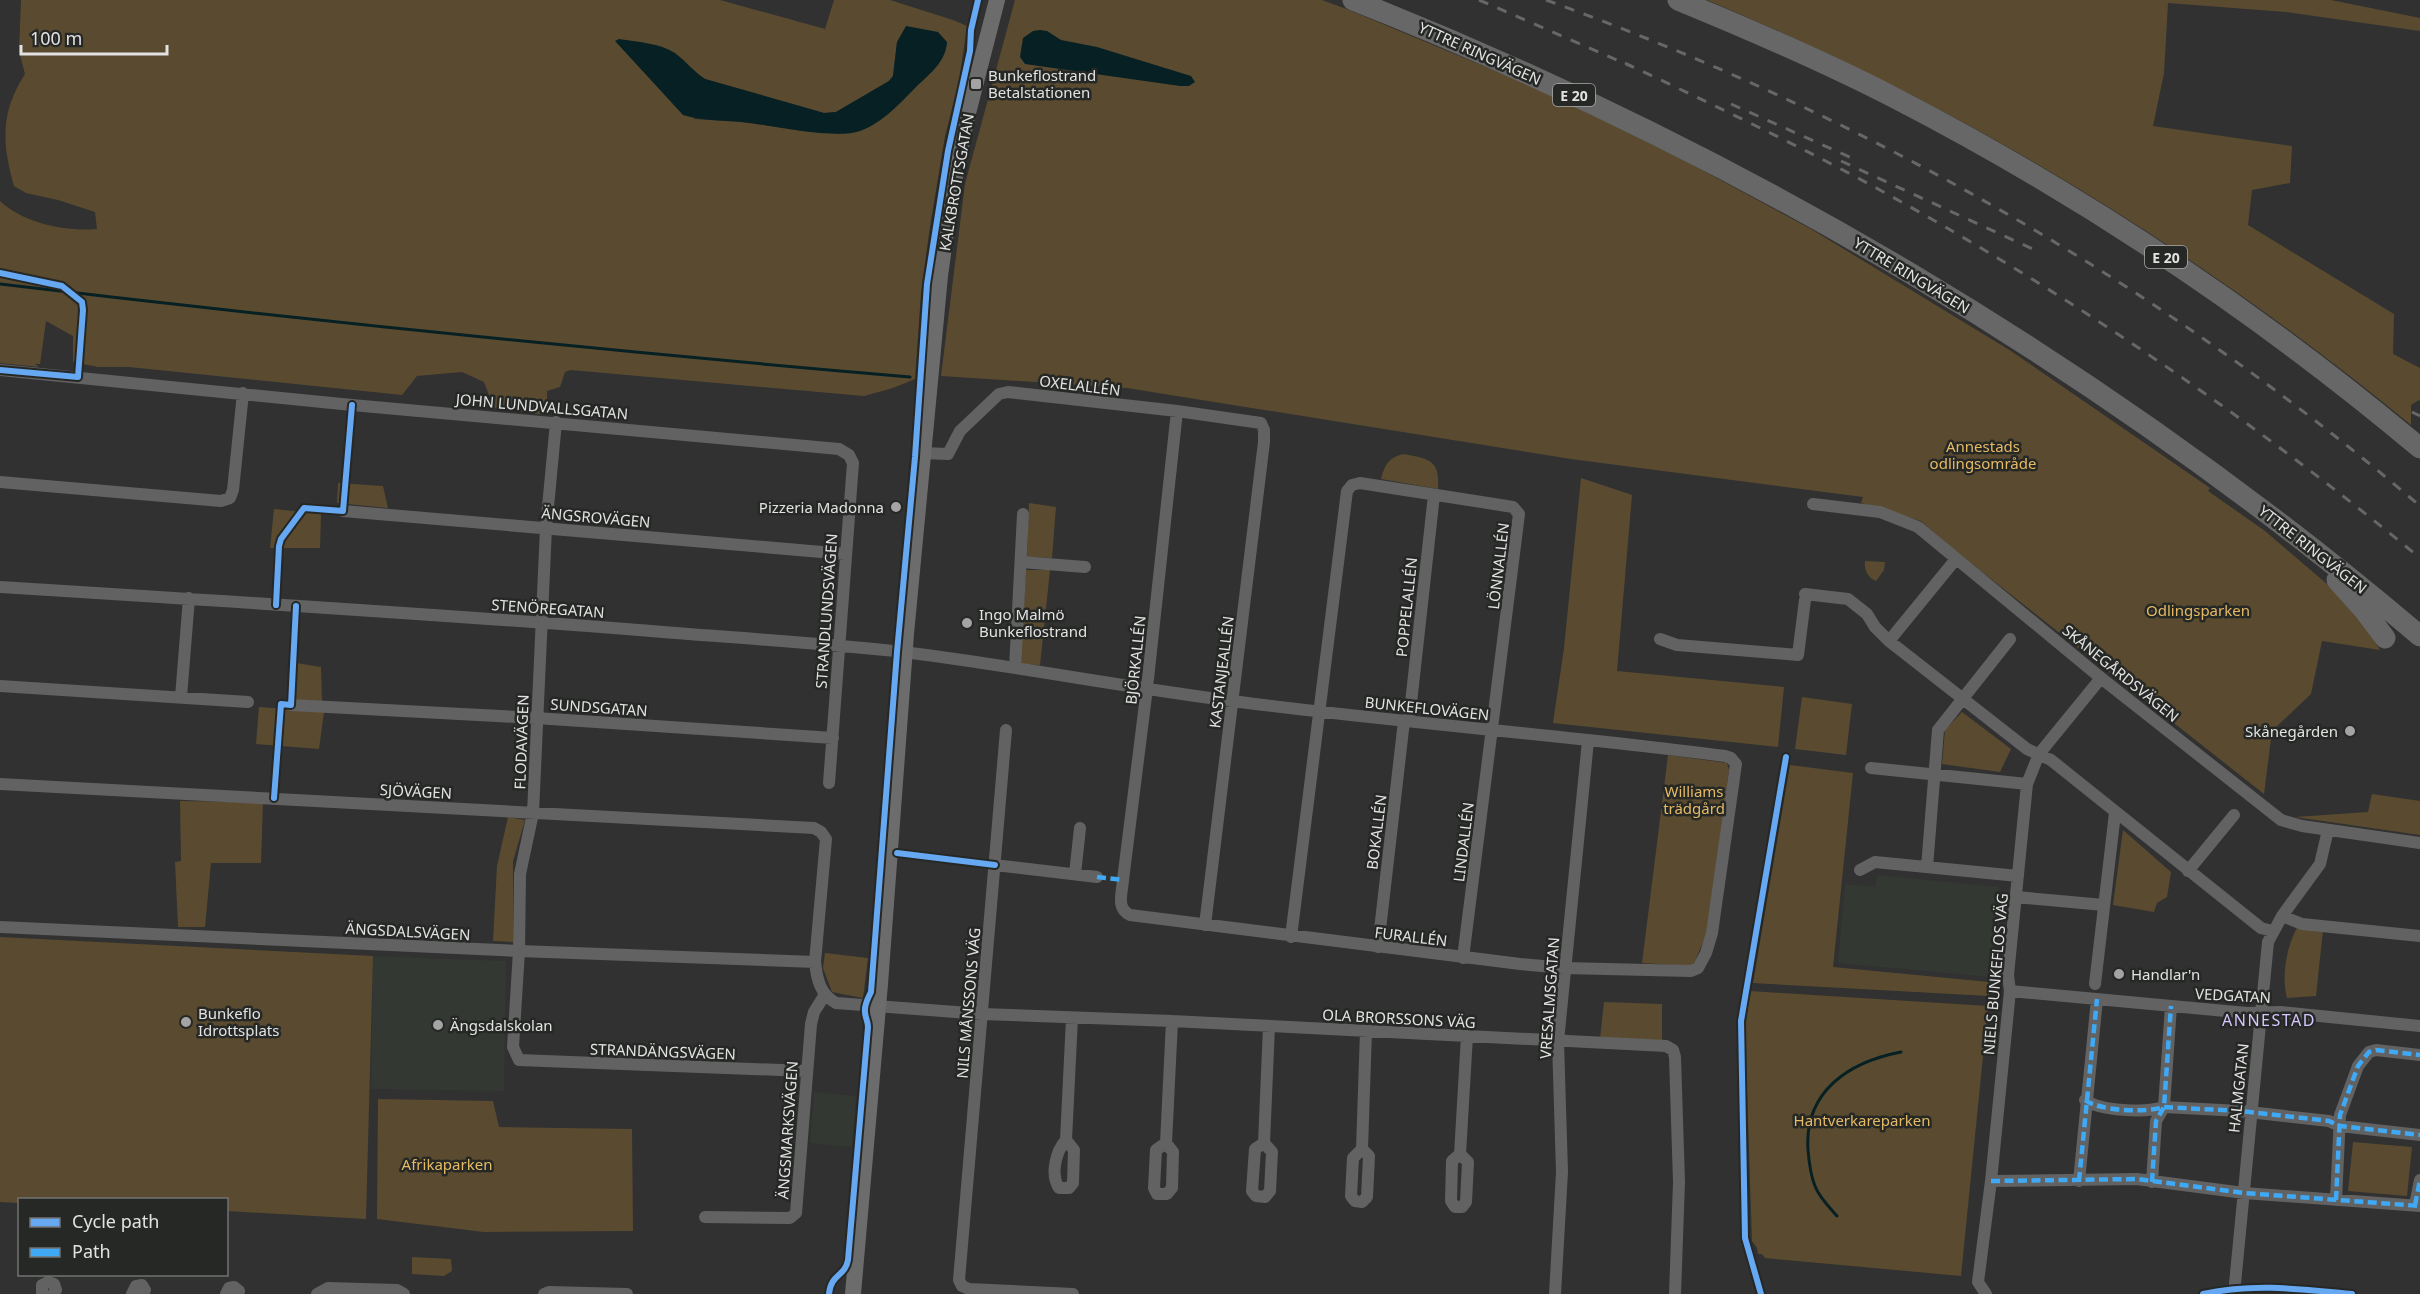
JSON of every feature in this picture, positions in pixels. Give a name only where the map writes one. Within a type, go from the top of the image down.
[{"type":"highway","name":"YTTRE RINGVÄGEN","points":[[1353,0],[1506,63],[1659,136],[1798,209],[1888,260],[2016,337],[2217,475],[2296,535],[2420,636]]},
{"type":"highway","name":"E 20","points":[[1678,0],[1786,46],[1892,96],[2005,158],[2099,214],[2203,282],[2302,353],[2420,447]]},
{"type":"highway","points":[[2296,535],[2364,610],[2385,638]]},
{"type":"street","name":"KALKBROTTSGATAN","points":[[853,1294],[905,652],[940,276],[951,196],[967,117],[997,0]]},
{"type":"street","name":"JOHN LUNDVALLSGATAN","points":[[0,370],[839,448]]},
{"type":"street","name":"OXELALLÉN","points":[[923,453],[948,454],[960,431],[999,394],[1008,392],[1261,423]]},
{"type":"street","points":[[0,482],[221,501],[230,498],[233,490],[243,393]]},
{"type":"street","name":"BJÖRKALLÉN","points":[[1123,912],[1120,907],[1147,688],[1177,411]]},
{"type":"street","name":"FLODAVÄGEN","points":[[519,1060],[513,1047],[519,951],[520,874],[533,813],[546,528],[556,422]]},
{"type":"street","name":"KASTANJEALLÉN","points":[[1205,925],[1264,442],[1264,430],[1261,423]]},
{"type":"street","name":"STRANDLUNDSVÄGEN","points":[[829,783],[853,463],[849,455],[839,448]]},
{"type":"street","name":"LÖNNALLÉN","points":[[1320,712],[1347,491],[1352,485],[1360,483],[1513,507],[1519,514],[1491,730]]},
{"type":"street","name":"POPPELALLÉN","points":[[1406,721],[1434,495]]},
{"type":"street","name":"SKÅNEGÅRDSVÄGEN","points":[[1814,504],[1880,512],[1918,527],[2101,678],[2281,820],[2302,826],[2420,843]]},
{"type":"street","name":"ÄNGSROVÄGEN","points":[[343,511],[845,554]]},
{"type":"street","points":[[1015,668],[1023,514]]},
{"type":"street","points":[[1889,641],[1956,559]]},
{"type":"street","points":[[1022,562],[1084,567]]},
{"type":"street","name":"STENÖREGATAN","points":[[0,587],[541,622],[905,652]]},
{"type":"street","points":[[1660,639],[1676,645],[1798,655],[1805,597],[1848,599],[1867,614],[1875,627],[1889,641],[2028,749],[2050,760],[2261,928],[2272,931]]},
{"type":"street","points":[[181,697],[189,598]]},
{"type":"street","points":[[1927,867],[1938,730],[2010,639]]},
{"type":"street","name":"BUNKEFLOVÄGEN","points":[[905,652],[1233,701],[1731,758],[1736,764],[1712,933],[1706,954],[1698,968]]},
{"type":"street","name":"NIELS BUNKEFLOS VÄG","points":[[1986,1294],[1978,1282],[2010,991],[2008,975],[2027,784],[2038,754],[2101,678]]},
{"type":"street","points":[[0,686],[248,702]]},
{"type":"street","name":"SUNDSGATAN","points":[[291,705],[536,718],[833,738]]},
{"type":"street","points":[[1291,937],[1320,712]]},
{"type":"street","name":"BOKALLÉN","points":[[1378,947],[1406,721]]},
{"type":"street","name":"NILS MÅNSSONS VÄG","points":[[1006,730],[958,1280],[962,1286],[969,1289],[1073,1294]]},
{"type":"street","name":"LINDALLÉN","points":[[1463,958],[1491,730]]},
{"type":"street","name":"VRESALMSGATAN","points":[[1555,1294],[1562,1172],[1558,1041],[1588,741]]},
{"type":"street","points":[[1871,768],[2027,784]]},
{"type":"street","name":"SJÖVÄGEN","points":[[0,784],[814,828],[826,839],[814,962]]},
{"type":"street","points":[[2095,984],[2115,813]]},
{"type":"street","points":[[2188,871],[2234,815]]},
{"type":"street","points":[[1075,874],[1080,828]]},
{"type":"street","name":"HALMGATAN","points":[[2234,1294],[2268,942],[2282,916],[2320,864],[2328,830]]},
{"type":"street","points":[[1860,870],[1875,862],[2018,876]]},
{"type":"street","points":[[995,865],[1097,877]]},
{"type":"street","points":[[2016,897],[2104,905]]},
{"type":"street","name":"FURALLÉN","points":[[1123,912],[1130,915],[1291,937],[1564,968],[1691,971],[1698,968]]},
{"type":"street","points":[[2282,916],[2302,924],[2420,936]]},
{"type":"street","name":"ÄNGSDALSVÄGEN","points":[[0,927],[814,962]]},
{"type":"street","points":[[814,962],[824,996],[836,1003],[878,1007]]},
{"type":"street","name":"VEDGATAN","points":[[2010,991],[2247,1013],[2280,1012],[2420,1026]]},
{"type":"street","name":"ÄNGSMARKSVÄGEN","points":[[705,1217],[790,1218],[796,1213],[812,1018],[824,996]]},
{"type":"street","points":[[2079,1181],[2085,1100],[2097,999]]},
{"type":"street","points":[[2151,1182],[2156,1121],[2164,1107],[2172,1006]]},
{"type":"street","name":"OLA BRORSSONS VÄG","points":[[878,1007],[982,1014],[1666,1046],[1673,1050],[1675,1057],[1679,1182],[1675,1294]]},
{"type":"street","points":[[1066,1140],[1072,1018]]},
{"type":"street","points":[[1166,1143],[1172,1022]]},
{"type":"street","points":[[1264,1143],[1269,1026]]},
{"type":"street","points":[[1362,1149],[1366,1031]]},
{"type":"street","points":[[1460,1154],[1467,1036]]},
{"type":"street","points":[[2336,1200],[2340,1114],[2358,1066],[2369,1052],[2420,1055]]},
{"type":"street","name":"STRANDÄNGSVÄGEN","points":[[519,1060],[806,1071]]},
{"type":"street","points":[[2085,1100],[2094,1106],[2152,1111],[2164,1107],[2250,1112],[2329,1121],[2340,1126],[2420,1135]]},
{"type":"street","points":[[1991,1180],[2137,1179],[2244,1193],[2417,1206],[2420,1180]]},
{"type":"street","points":[[42,1294],[42,1285],[48,1282],[54,1284],[56,1290],[53,1294]]},
{"type":"street","points":[[132,1294],[136,1286],[142,1285],[145,1290],[143,1294]]},
{"type":"street","points":[[226,1294],[229,1288],[234,1287],[239,1291],[238,1294]]},
{"type":"street","points":[[317,1294],[328,1288],[397,1290],[404,1294]]},
{"type":"street","points":[[544,1294],[549,1292],[627,1294]]},
{"type":"shaded area","points":[[1877,875],[1999,887],[1991,977],[1838,963],[1845,884],[1875,887]]},
{"type":"shaded area","name":"Ängsdalskolan","points":[[373,956],[506,961],[504,1091],[371,1089]]},
{"type":"shaded area","points":[[814,1092],[856,1096],[852,1147],[810,1143]]},
{"type":"green space","points":[[21,0],[720,0],[825,29],[834,0],[890,0],[953,20],[967,26],[959,81],[945,136],[930,226],[921,293],[915,379],[864,396],[571,370],[565,372],[560,387],[547,391],[547,415],[494,408],[484,382],[462,372],[417,376],[402,395],[129,367],[98,367],[73,362],[73,336],[46,321],[40,364],[35,364],[39,367],[0,363],[0,201],[20,215],[46,224],[72,229],[97,229],[95,212],[26,193],[14,186],[7,156],[6,128],[11,102],[25,74],[19,51]],"holes":[[[897,42],[939,64],[839,134],[694,119],[676,54],[705,79],[824,113],[836,112],[889,81],[893,76]]]},
{"type":"green space","points":[[1015,0],[1322,0],[1536,88],[1665,150],[1811,229],[2011,351],[2210,488],[2208,491],[2265,531],[2334,590],[2361,619],[2380,650],[2322,641],[2311,694],[2272,731],[2264,794],[1953,549],[1921,521],[1861,503],[1863,497],[1571,459],[1127,388],[941,376],[965,184]]},
{"type":"green space","points":[[1707,0],[2331,0],[2420,18],[2420,31],[2286,12],[2168,3],[2164,73],[2153,126],[2292,146],[2290,183],[2252,190],[2248,225],[2394,314],[2393,354],[2420,368],[2420,402],[2419,400],[2411,405],[2411,425],[2288,329],[2159,240],[2093,198],[1958,119],[1888,83]]},
{"type":"green space","points":[[1403,454],[1426,459],[1435,466],[1438,489],[1381,479],[1388,463]]},
{"type":"green space","points":[[1581,478],[1632,495],[1617,671],[1784,687],[1778,747],[1553,723],[1564,648]]},
{"type":"green space","points":[[338,483],[383,486],[388,508],[337,503]]},
{"type":"green space","points":[[1029,503],[1056,507],[1052,558],[1027,557]]},
{"type":"green space","points":[[274,509],[321,514],[320,548],[270,548]]},
{"type":"green space","points":[[1865,561],[1885,562],[1884,570],[1876,581],[1867,572]]},
{"type":"green space","points":[[1026,570],[1050,570],[1040,665],[1020,664]]},
{"type":"green space","points":[[296,663],[321,667],[322,702],[295,700]]},
{"type":"green space","points":[[1802,697],[1852,704],[1846,755],[1795,749]]},
{"type":"green space","points":[[259,707],[324,712],[319,749],[256,744]]},
{"type":"green space","points":[[1962,712],[2011,749],[2000,772],[1942,764],[1945,730]]},
{"type":"green space","name":"Williams trädgård","points":[[1668,755],[1727,763],[1729,770],[1707,933],[1694,963],[1690,966],[1642,963]]},
{"type":"green space","points":[[1790,765],[1853,773],[1833,967],[1989,982],[1989,996],[1753,983]]},
{"type":"green space","points":[[2372,794],[2420,801],[2420,835],[2295,817],[2368,812]]},
{"type":"green space","points":[[180,801],[263,802],[261,863],[211,863],[205,927],[178,927],[175,862],[181,861]]},
{"type":"green space","points":[[508,817],[525,820],[513,861],[513,942],[493,941],[497,866]]},
{"type":"green space","points":[[2123,830],[2171,872],[2167,897],[2157,903],[2154,912],[2113,905]]},
{"type":"green space","points":[[2298,926],[2323,930],[2316,996],[2287,998],[2286,961]]},
{"type":"green space","name":"Bunkeflo Idrottsplats","points":[[0,937],[373,956],[366,1219],[228,1211],[228,1198],[18,1198],[18,1203],[0,1202]]},
{"type":"green space","points":[[825,953],[868,958],[863,998],[832,992],[823,968]]},
{"type":"green space","name":"Hantverkareparken","points":[[1750,991],[1988,1006],[1961,1276],[1765,1258],[1762,1254],[1758,1254],[1752,1241],[1745,1031]]},
{"type":"green space","points":[[1604,1002],[1662,1004],[1662,1042],[1600,1039]]},
{"type":"green space","name":"Afrikaparken","points":[[378,1099],[493,1101],[499,1127],[632,1129],[633,1231],[484,1232],[377,1219]]},
{"type":"green space","points":[[2353,1142],[2412,1147],[2407,1196],[2348,1191]]},
{"type":"green space","points":[[412,1257],[451,1259],[452,1271],[444,1276],[412,1274]]},
{"type":"water","points":[[906,26],[938,32],[947,42],[941,61],[891,112],[877,123],[860,131],[835,134],[683,115],[615,41],[619,39],[662,47],[675,53],[705,79],[824,113],[836,112],[889,81],[893,76],[897,42]]},
{"type":"water","points":[[1033,31],[1047,31],[1061,40],[1097,47],[1191,76],[1195,82],[1189,86],[1180,86],[1025,64],[1020,57],[1023,38]]},
{"type":"waterway","points":[[0,284],[455,334],[910,377]]},
{"type":"waterway","points":[[1837,1216],[1819,1194],[1811,1172],[1808,1150],[1809,1129],[1814,1111],[1822,1096],[1848,1072],[1864,1063],[1901,1052]]},
{"type":"railway","points":[[1479,0],[1633,67]]},
{"type":"railway","points":[[1546,0],[1665,46],[1781,96],[1895,152],[2006,213],[2114,279],[2219,350],[2321,426],[2420,506]]},
{"type":"railway","points":[[1625,63],[1858,178],[2005,263],[2148,354],[2218,403],[2287,453],[2420,558]]},
{"type":"railway","points":[[1731,104],[1854,159]]},
{"type":"railway","points":[[1841,161],[2037,251]]},
{"type":"railway","points":[[2412,412],[2420,416]]},
{"type":"marked path","points":[[1097,877],[1123,880]]},
{"type":"marked path","points":[[2079,1181],[2097,999]]},
{"type":"marked path","points":[[2152,1182],[2156,1121],[2164,1107],[2171,1006]]},
{"type":"marked path","points":[[2336,1200],[2340,1115],[2358,1066],[2369,1052],[2376,1050],[2420,1055]]},
{"type":"marked path","points":[[2085,1100],[2112,1109],[2146,1110],[2164,1107],[2240,1111],[2329,1121],[2340,1126],[2420,1135]]},
{"type":"marked path","points":[[1991,1181],[2137,1179],[2244,1193],[2420,1206]]},
{"type":"marked path","points":[[2415,1205],[2420,1180]]},
{"type":"cycle path","points":[[829,1294],[832,1282],[844,1270],[848,1260],[868,1027],[865,1009],[871,992],[927,284],[948,151],[970,51],[971,30],[978,0]]},
{"type":"cycle path","points":[[0,273],[62,286],[82,302],[83,310],[78,377],[0,370]]},
{"type":"cycle path","points":[[276,605],[281,539],[304,508],[343,511],[352,405]]},
{"type":"cycle path","points":[[274,798],[281,704],[291,705],[296,606]]},
{"type":"cycle path","points":[[1761,1294],[1745,1238],[1741,1021],[1786,757]]},
{"type":"cycle path","points":[[897,853],[995,865]]},
{"type":"cycle path","points":[[2203,1294],[2259,1288],[2352,1294]]},
{"type":"place","name":"Bunkeflostrand Betalstationen","points":[[976,84]]},
{"type":"place","name":"Pizzeria Madonna","points":[[896,507]]},
{"type":"place","name":"Ingo Malmö Bunkeflostrand","points":[[967,623]]},
{"type":"place","name":"Skånegården","points":[[2350,731]]},
{"type":"place","name":"Handlar'n","points":[[2119,974]]},
{"type":"place","name":"Bunkeflo Idrottsplats","points":[[186,1022]]},
{"type":"place","name":"Ängsdalskolan","points":[[438,1025]]},
{"type":"district","name":"ANNESTAD","points":[[2269,1020]]},
{"type":"park label","name":"Annestads odlingsområde","points":[[1983,454]]},
{"type":"park label","name":"Odlingsparken","points":[[2198,610]]}]
